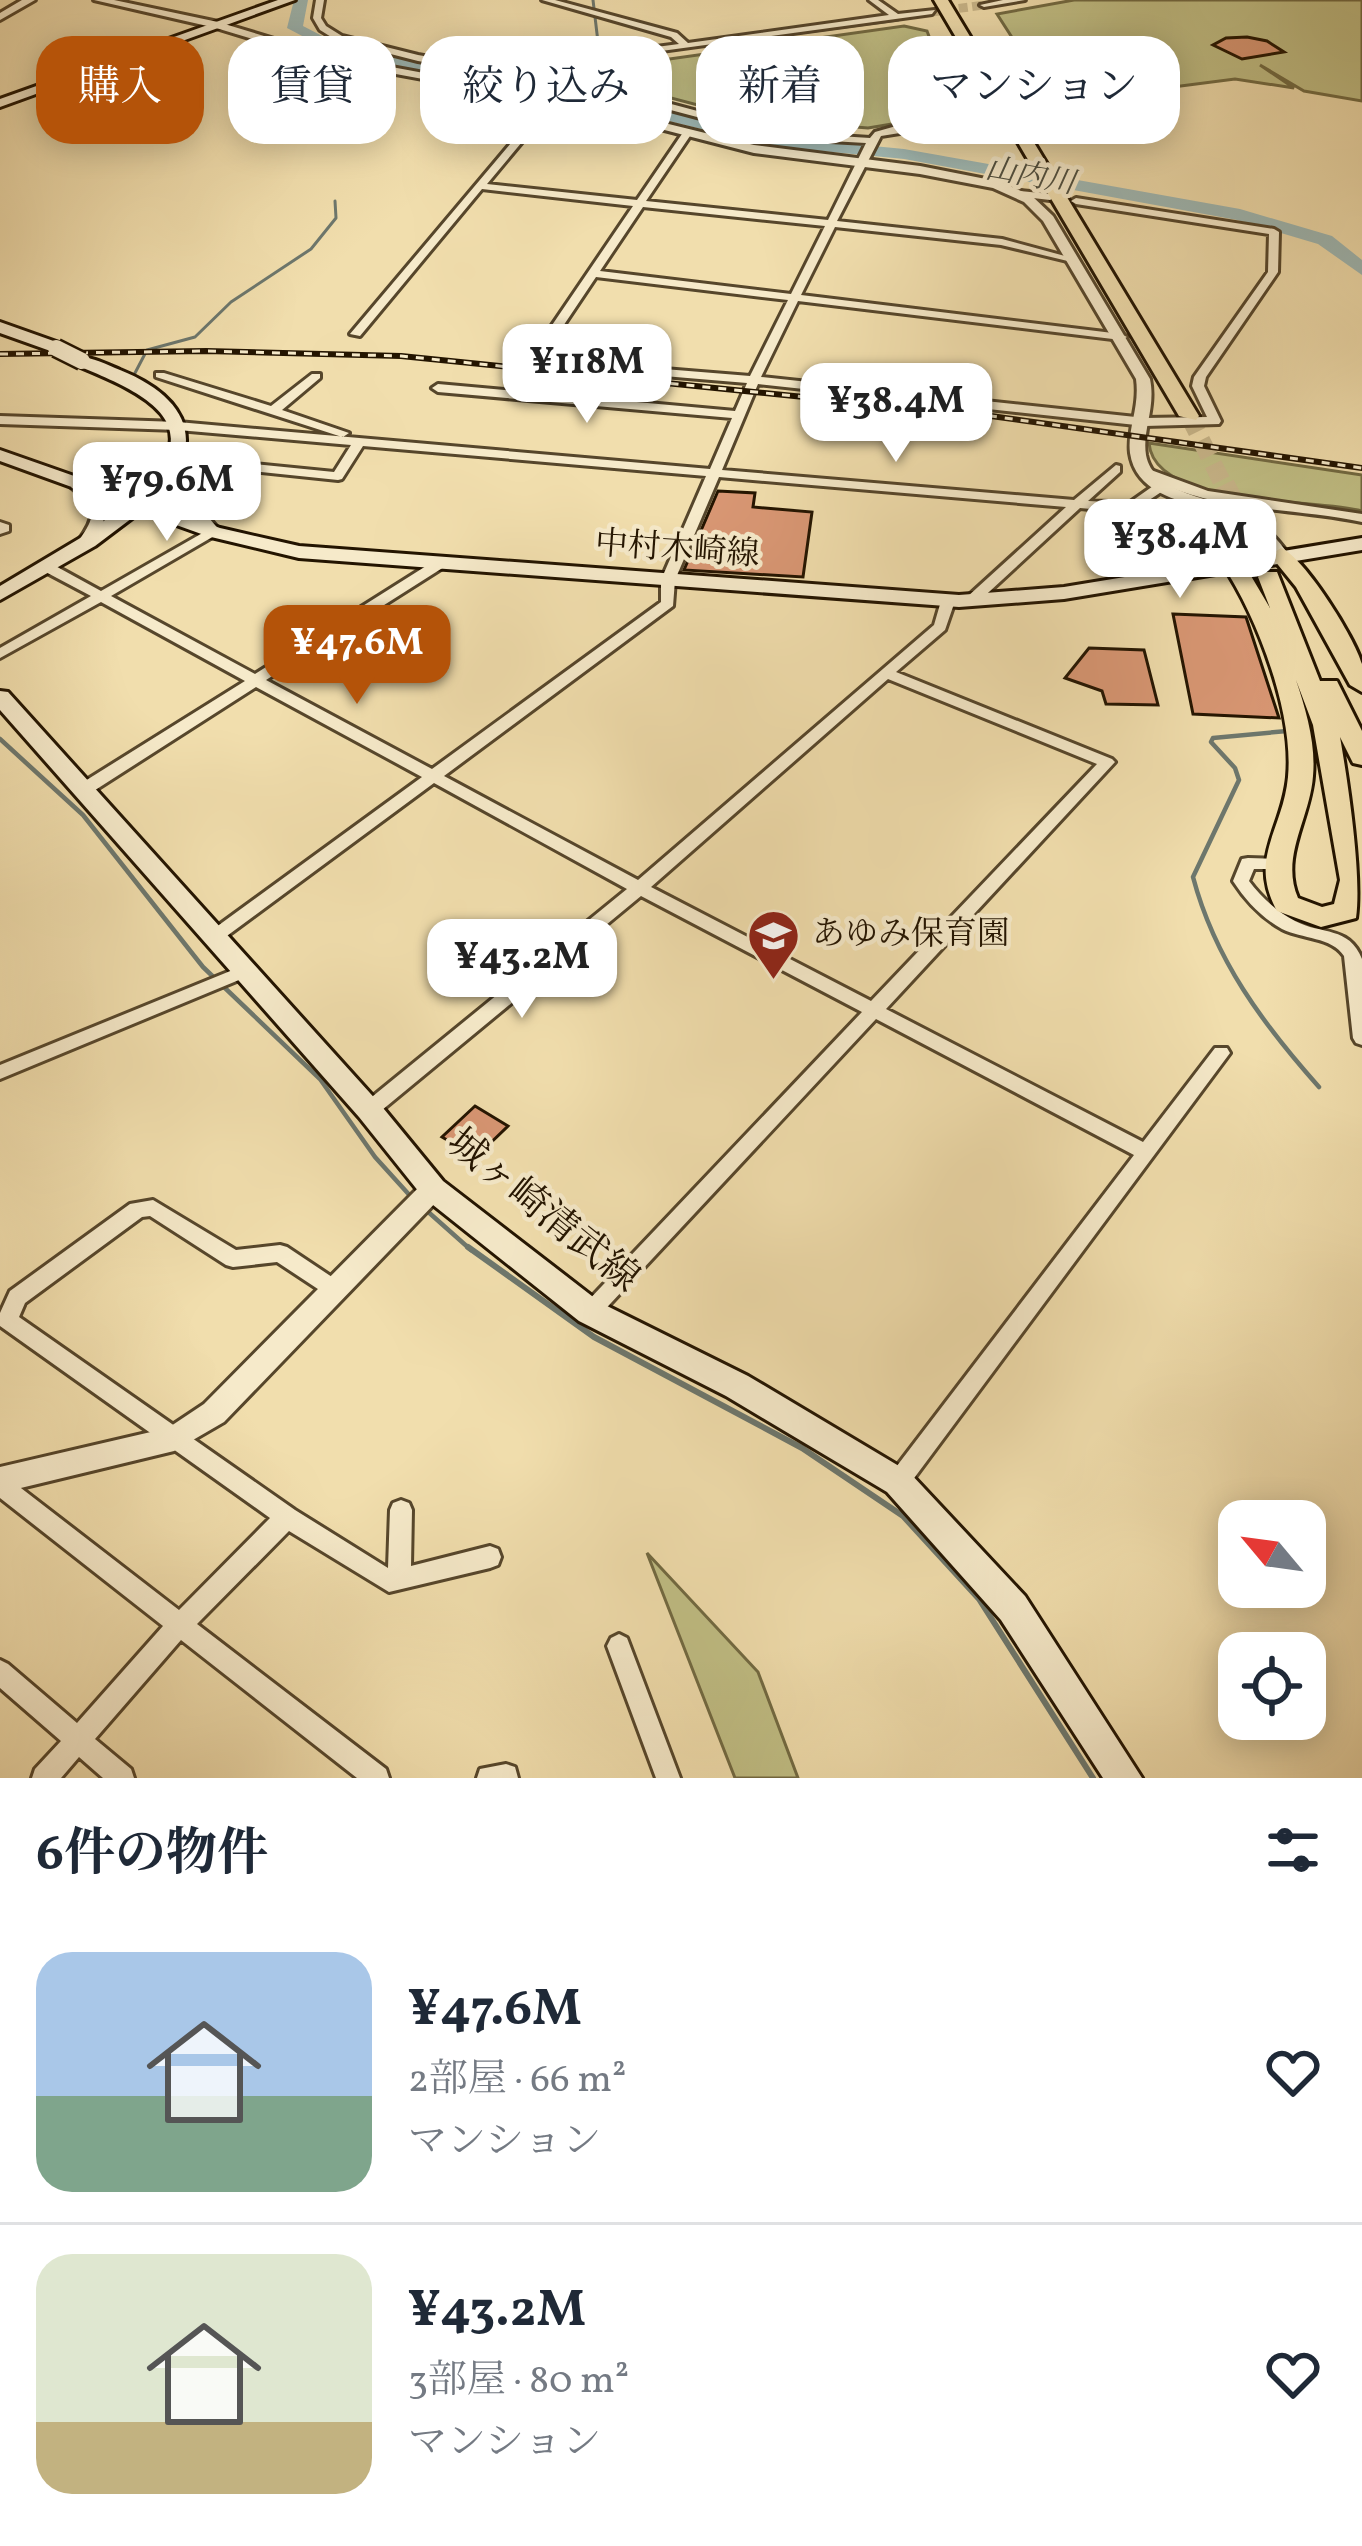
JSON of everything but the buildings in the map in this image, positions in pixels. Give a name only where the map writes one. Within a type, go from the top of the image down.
[{"type":"main road","points":[[0,103],[283,1]]},
{"type":"main road","points":[[933,8],[1043,168],[1189,416]]},
{"type":"main road","points":[[0,327],[155,394],[171,409],[182,442],[164,481],[139,504],[0,593]]},
{"type":"main road","name":"中村木崎線","points":[[0,455],[214,532],[299,552],[948,601],[1064,593],[1234,564],[1275,566],[1362,544]]},
{"type":"main road","points":[[1234,564],[1254,592],[1265,621],[1302,766],[1276,864],[1280,893],[1298,910],[1334,916],[1351,902],[1353,880],[1324,718]]},
{"type":"main road","points":[[1275,566],[1306,585],[1362,685]]},
{"type":"main road","points":[[1275,566],[1362,851]]},
{"type":"main road","points":[[1275,566],[1362,757]]},
{"type":"main road","name":"城ヶ崎清武線","points":[[0,697],[214,937],[237,974],[369,1110],[423,1199],[590,1312],[737,1386],[898,1482],[1013,1608],[1124,1778]]},
{"type":"street","points":[[0,17],[30,0]]},
{"type":"street","points":[[99,0],[251,36]]},
{"type":"street","points":[[320,0],[317,18],[322,28],[342,36]]},
{"type":"street","points":[[546,0],[674,35],[686,45]]},
{"type":"street","points":[[873,0],[896,17]]},
{"type":"street","points":[[984,5],[1021,0]]},
{"type":"street","points":[[672,47],[933,8],[934,25]]},
{"type":"street","points":[[672,59],[689,58]]},
{"type":"street","points":[[672,107],[776,135],[874,140],[888,135]]},
{"type":"street","points":[[672,129],[775,153],[865,159],[974,179],[1020,194],[1263,229],[1274,232],[1277,240],[1273,272],[1200,377],[1198,386],[1215,421],[1145,422],[754,380],[533,362],[687,133]]},
{"type":"street","points":[[214,937],[435,779],[668,603],[668,580],[754,380],[874,140],[888,134]]},
{"type":"street","points":[[356,334],[515,144]]},
{"type":"street","points":[[479,186],[1002,242],[1072,261]]},
{"type":"street","points":[[1020,194],[1048,220],[1143,379],[1149,405],[1138,452],[1144,471],[1160,487],[1238,516],[1263,533],[1275,566]]},
{"type":"street","points":[[591,274],[1121,338]]},
{"type":"street","points":[[160,375],[366,442]]},
{"type":"street","points":[[273,411],[316,376]]},
{"type":"street","points":[[438,388],[514,389],[740,416]]},
{"type":"street","points":[[0,421],[178,427],[1073,504],[1132,507],[1160,487]]},
{"type":"street","points":[[177,459],[338,476],[366,442]]},
{"type":"street","points":[[0,654],[214,532],[183,496],[185,475],[177,459]]},
{"type":"street","points":[[972,600],[1116,469]]},
{"type":"street","points":[[1144,471],[1240,505],[1331,510],[1362,518]]},
{"type":"street","points":[[62,477],[94,495],[100,508],[97,527],[85,541]]},
{"type":"street","points":[[83,790],[439,564]]},
{"type":"street","points":[[45,566],[639,888],[1145,1152]]},
{"type":"street","points":[[369,1110],[639,888],[940,627],[948,601]]},
{"type":"street","points":[[590,1312],[1107,762],[886,673]]},
{"type":"street","points":[[1276,864],[1248,863],[1241,881],[1254,900],[1289,925],[1345,943],[1353,955],[1362,1038]]},
{"type":"street","points":[[0,1072],[237,974]]},
{"type":"street","points":[[898,1482],[1221,1053]]},
{"type":"street","points":[[0,1482],[174,1439],[214,1413],[423,1199]]},
{"type":"street","points":[[334,1289],[280,1253],[233,1259],[153,1208],[137,1210],[16,1297],[7,1320],[286,1517],[389,1581],[490,1557]]},
{"type":"street","points":[[0,1482],[178,1627],[376,1778]]},
{"type":"street","points":[[399,1580],[401,1510]]},
{"type":"street","points":[[44,1778],[178,1627],[286,1517]]},
{"type":"street","points":[[619,1646],[668,1778]]},
{"type":"street","points":[[0,1672],[122,1778]]},
{"type":"shaded area","points":[[1074,0],[1362,0],[1362,101],[1304,91],[1260,65],[1294,88],[1235,79],[1180,86],[1180,36],[1011,36],[997,14]]},
{"type":"shaded area","points":[[904,26],[927,31],[929,36],[888,36],[888,125],[864,128],[864,36],[833,36]]},
{"type":"shaded area","points":[[696,55],[696,105],[672,98],[672,59]]},
{"type":"shaded area","points":[[1149,443],[1362,475],[1362,511],[1206,490],[1178,479],[1158,464]]},
{"type":"shaded area","points":[[647,1553],[758,1672],[798,1778],[735,1778]]},
{"type":"waterway","name":"山内川","points":[[301,0],[295,28],[325,43],[454,74],[620,104],[770,141],[904,154],[1240,215],[1325,240],[1362,269]]},
{"type":"waterway","points":[[593,0],[597,36]]},
{"type":"waterway","points":[[672,50],[898,20]]},
{"type":"waterway","points":[[135,373],[147,350],[195,337],[231,302],[311,249],[336,218],[335,201]]},
{"type":"waterway","points":[[1287,731],[1213,738],[1211,742],[1235,768],[1239,780],[1193,877],[1214,936],[1243,990],[1319,1087]]},
{"type":"waterway","points":[[0,739],[83,815],[203,967],[320,1079],[375,1157],[413,1199]]},
{"type":"waterway","points":[[426,1210],[471,1250]]},
{"type":"waterway","points":[[468,1247],[594,1337],[802,1448],[903,1516],[979,1599],[1093,1778]]},
{"type":"tunnel","points":[[932,12],[984,5]]},
{"type":"tunnel","points":[[1189,416],[1225,488]]},
{"type":"tunnel","points":[[1223,485],[1269,577]]},
{"type":"railway","points":[[0,354],[206,351],[401,356],[991,416],[1362,468]]},
{"type":"place","name":"あゆみ保育園","points":[[773,982]]}]
